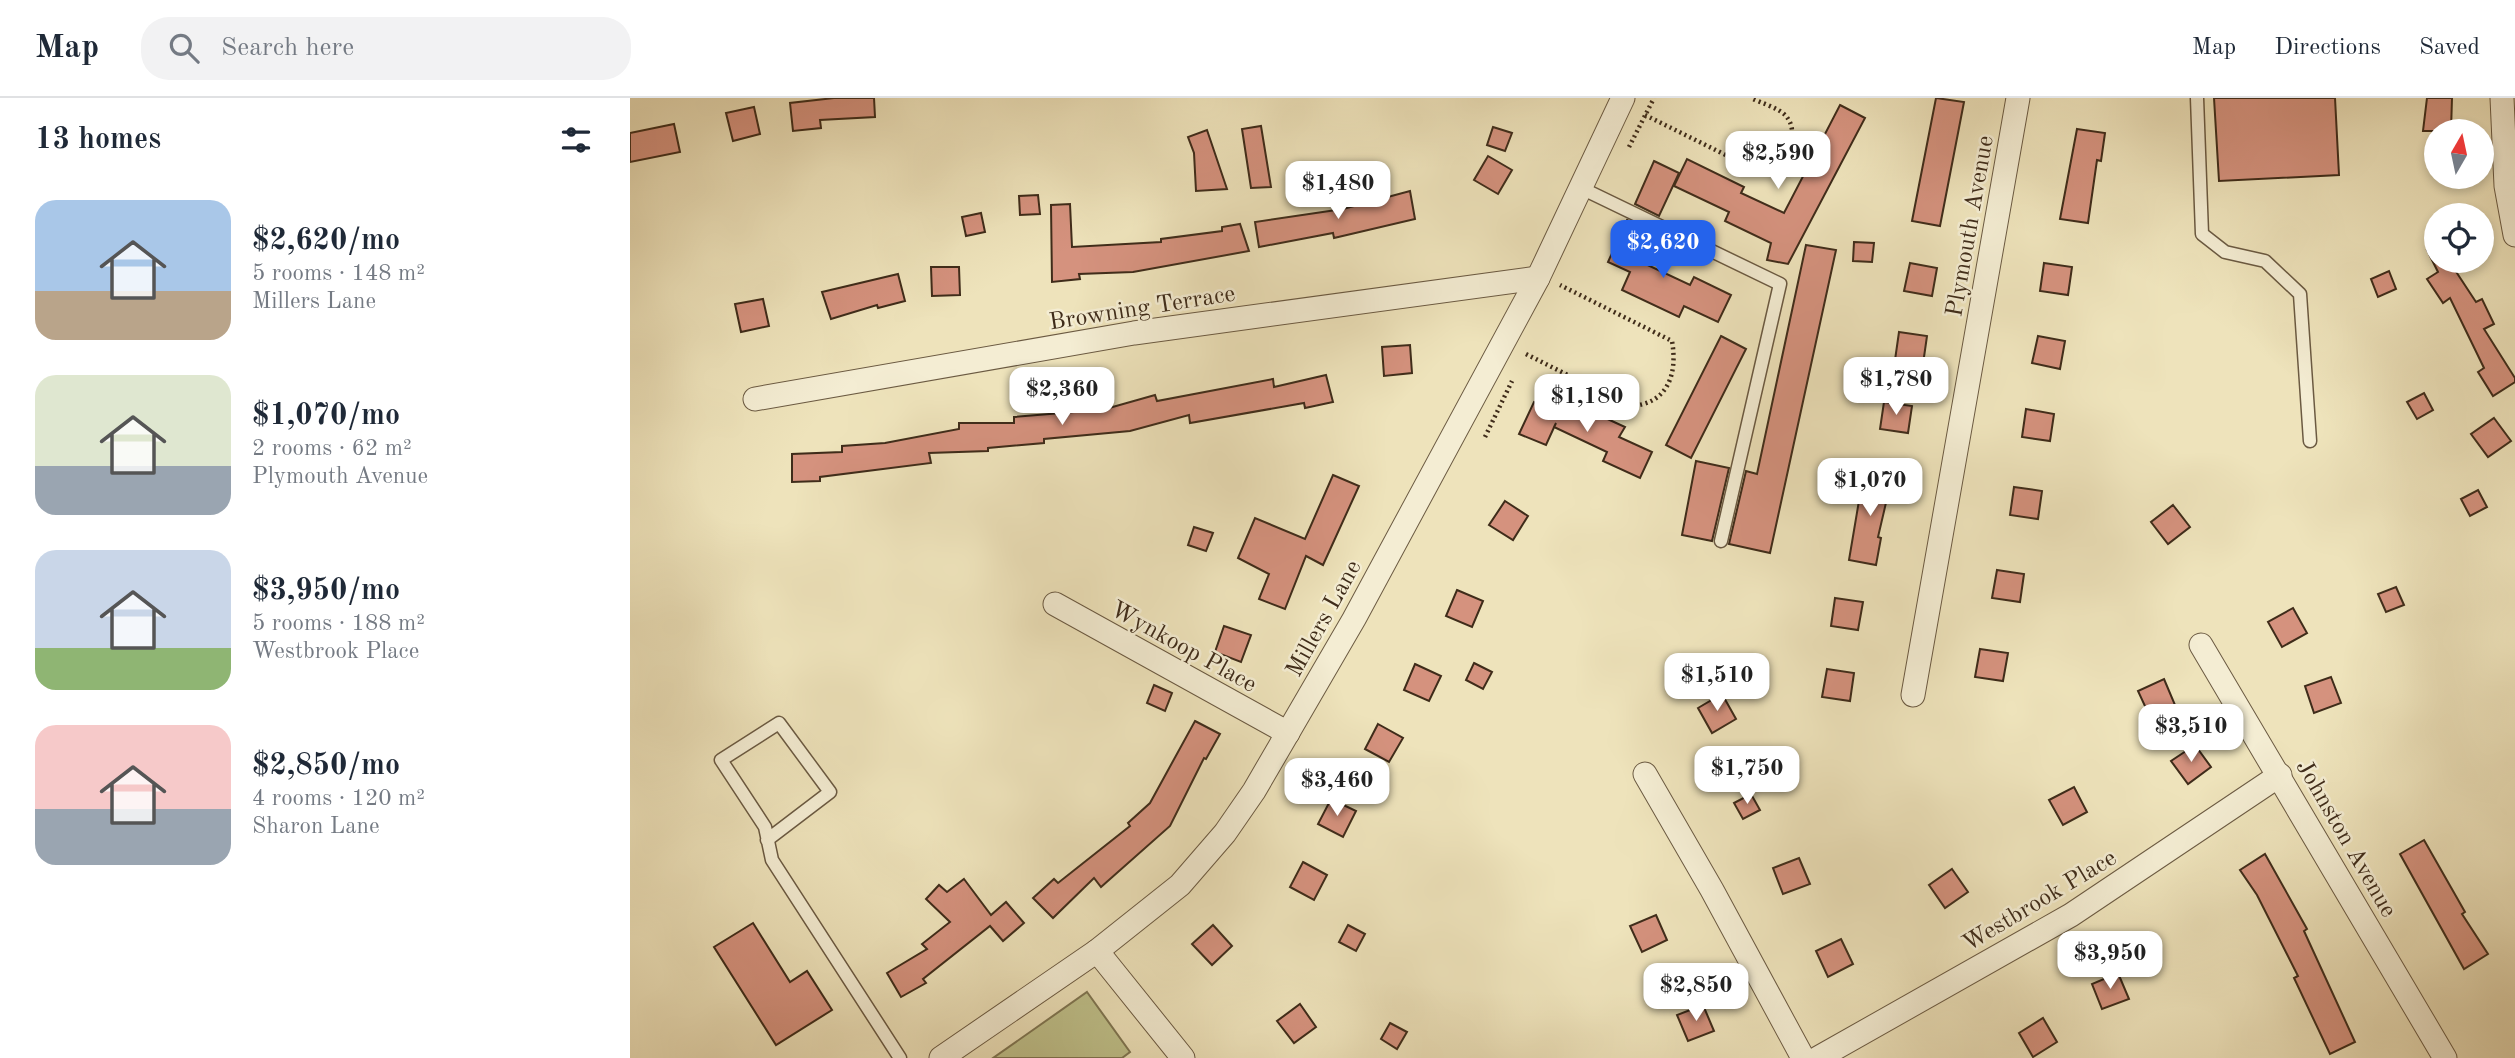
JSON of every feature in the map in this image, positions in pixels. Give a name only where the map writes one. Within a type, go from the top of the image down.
[{"type":"street","name":"Millers Lane","points":[[941,1058],[1097,951],[1181,885],[1254,791],[1354,620],[1538,278],[1623,98]]},
{"type":"street","name":"Plymouth Avenue","points":[[1913,695],[2018,98]]},
{"type":"street","points":[[2502,98],[2506,186],[2515,235]]},
{"type":"street","name":"Browning Terrace","points":[[755,399],[1134,333],[1538,278]]},
{"type":"street","name":"Wynkoop Place","points":[[1055,604],[1288,733]]},
{"type":"street","name":"Johnston Avenue","points":[[2201,645],[2445,1058]]},
{"type":"street","points":[[1645,774],[1712,890],[1803,1058]]},
{"type":"street","name":"Westbrook Place","points":[[1818,1058],[2071,915],[2280,775]]},
{"type":"street","points":[[1097,951],[1183,1058]]},
{"type":"lane","points":[[2197,98],[2202,234],[2225,252],[2265,261],[2300,294],[2310,441]]},
{"type":"lane","points":[[1581,188],[1780,284],[1721,541]]},
{"type":"lane","points":[[767,840],[830,792],[779,723],[721,760],[765,827],[767,840],[772,860],[900,1058]]},
{"type":"path","points":[[1645,115],[1754,169],[1766,168],[1784,154],[1791,132],[1786,115],[1751,98]]},
{"type":"path","points":[[1525,354],[1629,406],[1646,405],[1659,398],[1670,379],[1676,362],[1672,341],[1560,285]]},
{"type":"green space","points":[[1087,992],[1130,1052],[1122,1058],[993,1058]]},
{"type":"building","points":[[834,98],[874,98],[875,117],[820,120],[821,128],[793,131],[790,103]]},
{"type":"building","points":[[1936,98],[1964,102],[1940,226],[1912,221]]},
{"type":"building","points":[[2214,98],[2335,98],[2339,175],[2219,181]]},
{"type":"building","points":[[2427,98],[2452,98],[2451,119],[2424,119]]},
{"type":"building","points":[[1840,105],[1865,118],[1788,264],[1767,260],[1771,243],[1725,221],[1729,212],[1674,186],[1687,159],[1744,187],[1741,193],[1784,213]]},
{"type":"building","points":[[754,107],[760,134],[733,141],[726,113]]},
{"type":"building","points":[[674,124],[680,152],[630,162],[630,133]]},
{"type":"building","points":[[1261,126],[1271,187],[1251,188],[1242,129]]},
{"type":"building","points":[[1493,127],[1512,133],[1505,151],[1487,145]]},
{"type":"building","points":[[2077,129],[2105,133],[2101,161],[2097,160],[2088,223],[2060,219]]},
{"type":"building","points":[[1207,130],[1227,189],[1196,191],[1194,153],[1188,137]]},
{"type":"building","points":[[1488,156],[1512,170],[1498,194],[1474,180]]},
{"type":"building","points":[[1654,161],[1679,173],[1659,216],[1635,204]]},
{"type":"building","points":[[1410,191],[1415,219],[1334,238],[1333,233],[1259,247],[1255,222],[1343,209]]},
{"type":"building","points":[[1038,195],[1040,214],[1020,215],[1019,196]]},
{"type":"building","points":[[1070,204],[1072,247],[1161,242],[1161,239],[1222,231],[1222,227],[1240,224],[1249,251],[1133,272],[1079,274],[1080,279],[1052,282],[1051,205]]},
{"type":"building","points":[[981,213],[985,232],[966,236],[962,217]]},
{"type":"building","points":[[1627,220],[1651,232],[1641,262],[1690,285],[1694,277],[1731,295],[1718,322],[1684,306],[1679,317],[1622,290],[1630,272],[1608,262]]},
{"type":"building","points":[[1854,242],[1874,243],[1872,262],[1853,261]]},
{"type":"building","points":[[1806,245],[1836,250],[1770,553],[1729,544],[1746,471],[1757,474]]},
{"type":"building","points":[[1910,263],[1937,268],[1932,296],[1904,291]]},
{"type":"building","points":[[2044,263],[2072,267],[2068,295],[2040,291]]},
{"type":"building","points":[[931,267],[959,267],[960,295],[932,296]]},
{"type":"building","points":[[2389,271],[2396,289],[2378,297],[2371,279]]},
{"type":"building","points":[[2436,273],[2457,273],[2476,302],[2482,299],[2494,324],[2484,329],[2515,382],[2493,396],[2478,372],[2484,368],[2450,298],[2443,303],[2427,279]]},
{"type":"building","points":[[898,274],[905,301],[878,308],[877,305],[831,319],[822,292]]},
{"type":"building","points":[[763,299],[769,326],[741,332],[735,304]]},
{"type":"building","points":[[1899,332],[1927,336],[1923,364],[1895,360]]},
{"type":"building","points":[[1721,336],[1746,349],[1691,458],[1666,445]]},
{"type":"building","points":[[2038,336],[2065,341],[2060,369],[2032,363]]},
{"type":"building","points":[[1410,345],[1412,373],[1384,376],[1382,347]]},
{"type":"building","points":[[1326,375],[1333,402],[1305,408],[1304,403],[1190,423],[1189,415],[1130,431],[1044,439],[1044,443],[988,448],[988,451],[929,453],[931,463],[820,477],[820,481],[792,482],[792,454],[842,452],[842,446],[885,443],[959,429],[959,423],[1014,423],[1014,417],[1073,412],[1073,408],[1101,406],[1102,410],[1155,395],[1157,401],[1273,379],[1274,387]]},
{"type":"building","points":[[2424,393],[2433,410],[2417,419],[2407,402]]},
{"type":"building","points":[[1566,400],[1625,427],[1619,437],[1652,452],[1640,478],[1603,461],[1607,452],[1554,427],[1546,445],[1519,434],[1534,402],[1560,414]]},
{"type":"building","points":[[1884,402],[1912,406],[1908,433],[1880,429]]},
{"type":"building","points":[[2026,409],[2054,414],[2050,441],[2022,437]]},
{"type":"building","points":[[2494,418],[2511,441],[2488,457],[2471,434]]},
{"type":"building","points":[[1696,461],[1729,468],[1712,541],[1682,535]]},
{"type":"building","points":[[1864,471],[1892,477],[1878,537],[1881,538],[1876,565],[1849,560]]},
{"type":"building","points":[[1333,475],[1359,486],[1323,565],[1306,556],[1285,609],[1259,599],[1269,574],[1238,558],[1255,518],[1305,539]]},
{"type":"building","points":[[2014,487],[2042,491],[2038,519],[2010,515]]},
{"type":"building","points":[[2478,490],[2487,507],[2470,516],[2461,499]]},
{"type":"building","points":[[1505,501],[1528,516],[1513,540],[1489,525]]},
{"type":"building","points":[[2173,505],[2190,527],[2168,544],[2151,522]]},
{"type":"building","points":[[1194,527],[1213,533],[1206,551],[1188,545]]},
{"type":"building","points":[[1997,570],[2024,574],[2020,602],[1992,598]]},
{"type":"building","points":[[2396,587],[2404,605],[2386,612],[2378,594]]},
{"type":"building","points":[[1457,590],[1483,601],[1472,627],[1446,616]]},
{"type":"building","points":[[1835,598],[1863,602],[1858,630],[1831,626]]},
{"type":"building","points":[[2293,608],[2307,633],[2282,647],[2268,622]]},
{"type":"building","points":[[1224,626],[1251,635],[1241,662],[1215,652]]},
{"type":"building","points":[[1980,649],[2008,653],[2003,681],[1975,677]]},
{"type":"building","points":[[1474,663],[1492,672],[1483,689],[1466,680]]},
{"type":"building","points":[[1415,664],[1441,676],[1429,701],[1404,690]]},
{"type":"building","points":[[1827,669],[1854,673],[1850,701],[1822,697]]},
{"type":"building","points":[[2331,677],[2341,703],[2314,713],[2305,686]]},
{"type":"building","points":[[2164,679],[2175,705],[2150,717],[2138,691]]},
{"type":"building","points":[[1154,685],[1172,693],[1165,711],[1147,703]]},
{"type":"building","points":[[1722,694],[1736,719],[1712,733],[1698,708]]},
{"type":"building","points":[[1195,721],[1220,734],[1206,759],[1204,758],[1170,826],[1101,887],[1094,878],[1053,918],[1033,898],[1054,879],[1058,883],[1130,826],[1128,823],[1150,803]]},
{"type":"building","points":[[1378,724],[1403,738],[1389,762],[1365,749]]},
{"type":"building","points":[[2195,745],[2211,767],[2188,784],[2171,761]]},
{"type":"building","points":[[2074,787],[2087,812],[2063,825],[2049,800]]},
{"type":"building","points":[[1751,794],[1760,810],[1743,819],[1734,803]]},
{"type":"building","points":[[1331,799],[1356,811],[1343,837],[1318,824]]},
{"type":"building","points":[[2424,840],[2465,912],[2462,914],[2488,954],[2464,969],[2400,854]]},
{"type":"building","points":[[2265,854],[2307,929],[2304,931],[2355,1042],[2330,1054],[2294,978],[2298,976],[2257,895],[2240,870]]},
{"type":"building","points":[[1799,858],[1810,884],[1783,894],[1773,868]]},
{"type":"building","points":[[1303,862],[1327,875],[1314,900],[1290,887]]},
{"type":"building","points":[[1952,869],[1968,892],[1945,908],[1929,885]]},
{"type":"building","points":[[964,879],[991,915],[1006,902],[1024,923],[1003,941],[990,926],[923,979],[926,983],[901,997],[887,973],[927,949],[922,944],[950,922],[926,899],[939,885],[947,892]]},
{"type":"building","points":[[1656,915],[1667,940],[1642,952],[1630,926]]},
{"type":"building","points":[[753,923],[790,982],[807,971],[832,1010],[776,1045],[714,947]]},
{"type":"building","points":[[1213,925],[1232,946],[1212,965],[1192,944]]},
{"type":"building","points":[[1348,925],[1365,934],[1356,951],[1339,942]]},
{"type":"building","points":[[1841,939],[1853,964],[1828,977],[1816,951]]},
{"type":"building","points":[[2118,973],[2129,999],[2102,1009],[2092,984]]},
{"type":"building","points":[[1300,1004],[1316,1027],[1294,1043],[1277,1021]]},
{"type":"building","points":[[1703,1005],[1714,1031],[1688,1041],[1677,1015]]},
{"type":"building","points":[[2043,1018],[2057,1042],[2033,1057],[2019,1033]]},
{"type":"building","points":[[1390,1023],[1407,1032],[1397,1049],[1381,1039]]}]
